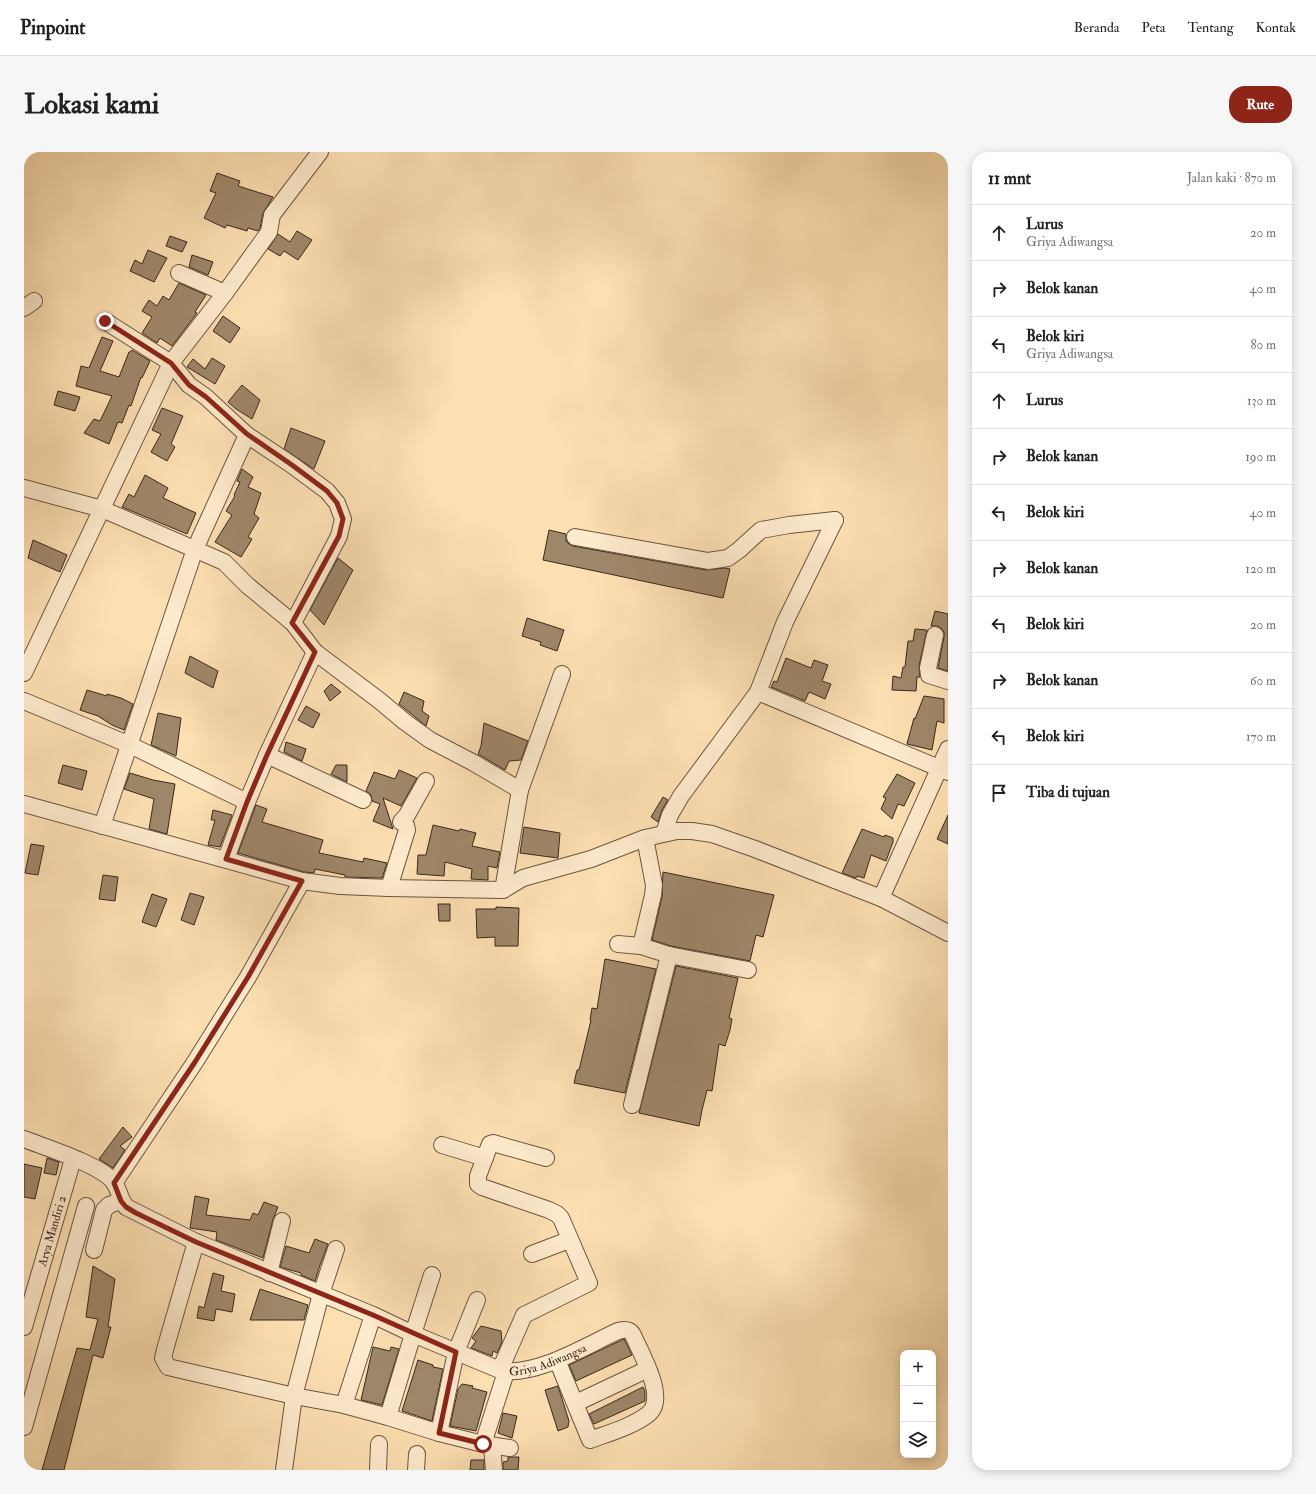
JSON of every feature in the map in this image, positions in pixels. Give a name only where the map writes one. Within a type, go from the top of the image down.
[{"type":"street","points":[[24,674],[171,363],[225,293],[269,232],[272,215],[320,152]]},
{"type":"street","points":[[179,274],[225,293]]},
{"type":"street","points":[[105,321],[171,363],[189,385],[206,397],[247,434],[327,491],[337,503],[343,519],[339,536],[292,623]]},
{"type":"street","points":[[102,826],[195,549],[247,434]]},
{"type":"street","points":[[24,488],[102,509],[224,562],[247,585],[292,623],[315,652],[430,740],[474,763],[520,790]]},
{"type":"street","points":[[575,537],[708,560],[728,558],[761,530],[789,525],[835,520],[785,622],[758,692],[681,796],[670,815],[664,833]]},
{"type":"street","points":[[935,635],[928,668],[929,675],[948,680]]},
{"type":"street","points":[[226,859],[247,802],[267,755],[315,652]]},
{"type":"street","points":[[503,890],[520,790],[562,674]]},
{"type":"street","points":[[758,692],[944,770]]},
{"type":"street","points":[[24,701],[130,744],[247,802]]},
{"type":"street","points":[[881,898],[944,770],[948,749]]},
{"type":"street","points":[[267,755],[364,800]]},
{"type":"street","points":[[389,888],[407,830],[406,825],[401,822],[407,815],[426,781]]},
{"type":"street","points":[[24,804],[302,881],[340,886],[389,888],[503,890],[523,878],[591,859],[646,838],[677,831],[692,831],[712,834],[755,849],[881,898],[948,933]]},
{"type":"street","points":[[641,946],[654,885],[646,838]]},
{"type":"street","points":[[114,1183],[195,1062],[248,977],[302,881]]},
{"type":"street","points":[[618,944],[641,946],[669,955],[748,970]]},
{"type":"street","points":[[632,1105],[669,955]]},
{"type":"street","points":[[24,1139],[99,1169],[114,1183],[121,1201],[109,1205],[104,1210],[94,1250]]},
{"type":"street","points":[[494,1470],[488,1445],[503,1371],[524,1315],[589,1283],[569,1240],[561,1218],[557,1214],[478,1184],[477,1180],[484,1158],[490,1144],[492,1143],[546,1158]]},
{"type":"street","points":[[442,1144],[484,1158]]},
{"type":"street","name":"Arya Mandiri 2","points":[[24,1327],[73,1159]]},
{"type":"street","points":[[24,1427],[92,1208],[62,1197]]},
{"type":"street","name":"Griya Adiwangsa","points":[[121,1201],[126,1207],[136,1213],[196,1242],[373,1315],[412,1334],[510,1373],[533,1369],[618,1331],[628,1330],[633,1335],[656,1392],[656,1401],[653,1410],[648,1415],[632,1424],[590,1440],[576,1403]]},
{"type":"street","points":[[269,1273],[282,1221]]},
{"type":"street","points":[[532,1254],[569,1240]]},
{"type":"street","points":[[196,1242],[163,1358],[168,1367],[175,1370],[294,1396],[344,1404],[439,1433],[488,1445],[510,1448]]},
{"type":"street","points":[[284,1470],[294,1396],[321,1294],[336,1249]]},
{"type":"street","points":[[388,1417],[412,1334],[432,1275]]},
{"type":"street","points":[[439,1433],[456,1352],[477,1300]]},
{"type":"street","points":[[344,1404],[373,1315]]},
{"type":"street","points":[[556,1360],[576,1403],[648,1369]]},
{"type":"street","points":[[378,1470],[379,1444]]},
{"type":"street","points":[[416,1470],[417,1454]]},
{"type":"building","points":[[217,173],[240,181],[238,186],[273,197],[263,213],[258,231],[248,228],[247,231],[227,225],[225,228],[204,218],[216,193],[210,191]]},
{"type":"building","points":[[297,231],[312,240],[298,260],[284,251],[280,256],[268,249],[278,234],[290,242]]},
{"type":"building","points":[[170,236],[187,242],[182,252],[166,246]]},
{"type":"building","points":[[148,250],[167,258],[154,282],[130,271],[135,260],[142,264]]},
{"type":"building","points":[[192,255],[213,262],[208,275],[189,267]]},
{"type":"building","points":[[179,283],[206,295],[195,312],[197,313],[172,346],[160,338],[157,343],[142,333],[152,317],[142,311],[149,300],[157,306],[163,296],[169,300]]},
{"type":"building","points":[[223,316],[240,328],[230,343],[213,331]]},
{"type":"building","points":[[102,337],[113,341],[100,371],[119,377],[129,352],[132,350],[150,361],[142,378],[141,377],[131,406],[129,405],[122,423],[118,422],[109,444],[84,433],[94,419],[100,421],[112,396],[76,386],[81,366],[89,368]]},
{"type":"building","points":[[212,358],[225,366],[215,384],[187,367],[193,359],[205,369]]},
{"type":"building","points":[[242,385],[260,400],[252,419],[228,402]]},
{"type":"building","points":[[58,391],[80,397],[75,411],[54,405]]},
{"type":"building","points":[[162,408],[183,416],[171,444],[175,447],[167,461],[151,452],[161,434],[152,430]]},
{"type":"building","points":[[291,428],[325,441],[314,469],[284,449]]},
{"type":"building","points":[[242,469],[253,477],[248,487],[261,493],[254,514],[259,518],[248,537],[252,539],[241,557],[215,542],[232,515],[226,511],[235,496],[234,495],[240,482],[237,481]]},
{"type":"building","points":[[145,475],[168,488],[163,498],[196,513],[187,534],[122,507],[129,494],[134,497]]},
{"type":"building","points":[[549,530],[566,534],[566,541],[573,546],[706,570],[725,568],[730,569],[723,598],[543,560]]},
{"type":"building","points":[[33,540],[67,555],[60,572],[28,558]]},
{"type":"building","points":[[338,558],[353,570],[324,625],[310,610]]},
{"type":"building","points":[[935,611],[948,614],[948,671],[938,668],[944,632],[937,626],[931,626]]},
{"type":"building","points":[[527,618],[564,630],[557,651],[540,645],[541,642],[522,636]]},
{"type":"building","points":[[915,629],[927,630],[919,666],[920,677],[917,677],[916,691],[892,690],[893,676],[901,678],[903,667],[905,667],[908,641],[913,641]]},
{"type":"building","points":[[190,656],[218,671],[213,688],[185,673]]},
{"type":"building","points":[[786,658],[811,668],[814,660],[828,665],[822,681],[831,684],[825,699],[809,692],[805,701],[771,687],[774,681],[777,682]]},
{"type":"building","points":[[331,684],[341,692],[330,701],[324,691]]},
{"type":"building","points":[[87,690],[107,696],[107,694],[121,698],[133,704],[124,730],[112,725],[98,716],[80,710]]},
{"type":"building","points":[[404,692],[424,701],[422,711],[429,716],[426,726],[399,704]]},
{"type":"building","points":[[924,696],[944,699],[944,723],[937,721],[932,750],[907,744],[914,718],[915,719]]},
{"type":"building","points":[[306,706],[320,714],[313,728],[298,720]]},
{"type":"building","points":[[158,713],[181,718],[176,756],[151,745]]},
{"type":"building","points":[[484,723],[528,741],[521,760],[509,761],[505,770],[478,754],[481,746]]},
{"type":"building","points":[[286,742],[306,749],[302,761],[284,752]]},
{"type":"building","points":[[63,765],[87,771],[82,790],[58,783]]},
{"type":"building","points":[[336,765],[347,765],[347,782],[331,774]]},
{"type":"building","points":[[399,770],[417,778],[401,806],[383,798],[393,829],[373,821],[380,804],[372,801],[371,795],[366,791],[374,772],[395,779]]},
{"type":"building","points":[[130,773],[153,780],[175,784],[167,834],[149,829],[154,799],[124,789]]},
{"type":"building","points":[[897,774],[915,783],[904,806],[898,804],[892,819],[881,809],[886,798],[883,797]]},
{"type":"building","points":[[663,797],[668,800],[662,810],[658,822],[651,817]]},
{"type":"building","points":[[256,805],[267,809],[262,822],[323,840],[319,853],[363,862],[364,858],[387,863],[382,878],[345,877],[345,875],[315,869],[314,873],[304,872],[238,853]]},
{"type":"building","points":[[213,810],[232,815],[220,847],[208,845],[215,820],[211,820]]},
{"type":"building","points":[[948,815],[948,844],[937,839]]},
{"type":"building","points":[[433,825],[476,833],[472,846],[500,852],[497,868],[488,866],[488,880],[471,879],[472,869],[445,862],[444,876],[417,874],[418,855],[426,855]]},
{"type":"building","points":[[524,827],[560,833],[558,858],[520,853]]},
{"type":"building","points":[[862,829],[884,837],[885,835],[893,838],[893,842],[886,861],[871,855],[864,878],[857,876],[856,878],[842,873]]},
{"type":"building","points":[[31,844],[44,846],[38,875],[25,873]]},
{"type":"building","points":[[663,872],[774,895],[763,937],[756,935],[750,961],[671,946],[652,940],[662,897]]},
{"type":"building","points":[[103,875],[118,877],[115,901],[99,899]]},
{"type":"building","points":[[190,893],[204,897],[194,925],[181,920]]},
{"type":"building","points":[[152,894],[167,899],[156,927],[142,922]]},
{"type":"building","points":[[438,904],[450,904],[450,921],[439,921]]},
{"type":"building","points":[[496,907],[519,908],[518,946],[495,946],[495,937],[477,938],[476,909],[496,909]]},
{"type":"building","points":[[605,959],[656,969],[625,1093],[574,1083],[577,1070],[579,1070],[591,1020],[592,1008],[597,1009]]},
{"type":"building","points":[[676,966],[738,978],[729,1018],[732,1019],[730,1030],[725,1046],[719,1044],[712,1091],[707,1090],[699,1126],[639,1113]]},
{"type":"building","points":[[123,1127],[132,1137],[120,1146],[125,1150],[113,1168],[99,1159]]},
{"type":"building","points":[[47,1158],[59,1162],[56,1175],[44,1173]]},
{"type":"building","points":[[24,1164],[42,1168],[35,1199],[24,1197]]},
{"type":"building","points":[[195,1196],[209,1199],[206,1215],[250,1220],[253,1213],[258,1215],[264,1202],[278,1207],[273,1219],[263,1258],[216,1240],[217,1232],[190,1228]]},
{"type":"building","points":[[315,1239],[328,1244],[315,1281],[301,1275],[301,1273],[280,1267],[286,1246],[309,1253]]},
{"type":"building","points":[[93,1266],[115,1279],[108,1327],[111,1327],[103,1358],[93,1355],[64,1470],[42,1470],[77,1348],[90,1350],[98,1319],[86,1317]]},
{"type":"building","points":[[213,1273],[224,1276],[221,1291],[235,1294],[232,1312],[216,1309],[214,1321],[197,1318],[199,1306],[204,1308]]},
{"type":"building","points":[[260,1289],[308,1305],[304,1320],[250,1320]]},
{"type":"building","points":[[481,1326],[501,1331],[502,1342],[497,1353],[493,1351],[492,1356],[471,1348],[476,1341],[472,1338]]},
{"type":"building","points":[[624,1339],[632,1355],[576,1381],[569,1365]]},
{"type":"building","points":[[373,1347],[390,1351],[391,1347],[399,1349],[382,1405],[361,1400]]},
{"type":"building","points":[[418,1360],[433,1365],[433,1367],[443,1369],[432,1421],[402,1411]]},
{"type":"building","points":[[462,1384],[473,1386],[472,1388],[487,1392],[476,1431],[450,1426],[458,1389]]},
{"type":"building","points":[[558,1386],[569,1421],[568,1427],[558,1431],[545,1390]]},
{"type":"building","points":[[643,1387],[645,1391],[645,1401],[594,1424],[589,1414]]},
{"type":"building","points":[[503,1413],[517,1416],[512,1438],[498,1433]]},
{"type":"building","points":[[508,1457],[519,1457],[518,1470],[503,1470],[503,1462],[508,1461]]},
{"type":"building","points":[[471,1460],[484,1460],[484,1470],[470,1470]]},
{"type":"route","points":[[105,321],[171,363],[189,385],[206,397],[247,434],[327,491],[337,503],[343,519],[339,536],[292,623],[315,652],[267,755],[247,802],[226,859],[302,881],[248,977],[195,1062],[114,1183],[121,1201],[126,1207],[136,1213],[196,1242],[373,1315],[412,1334],[456,1352],[439,1433],[483,1444]]}]
